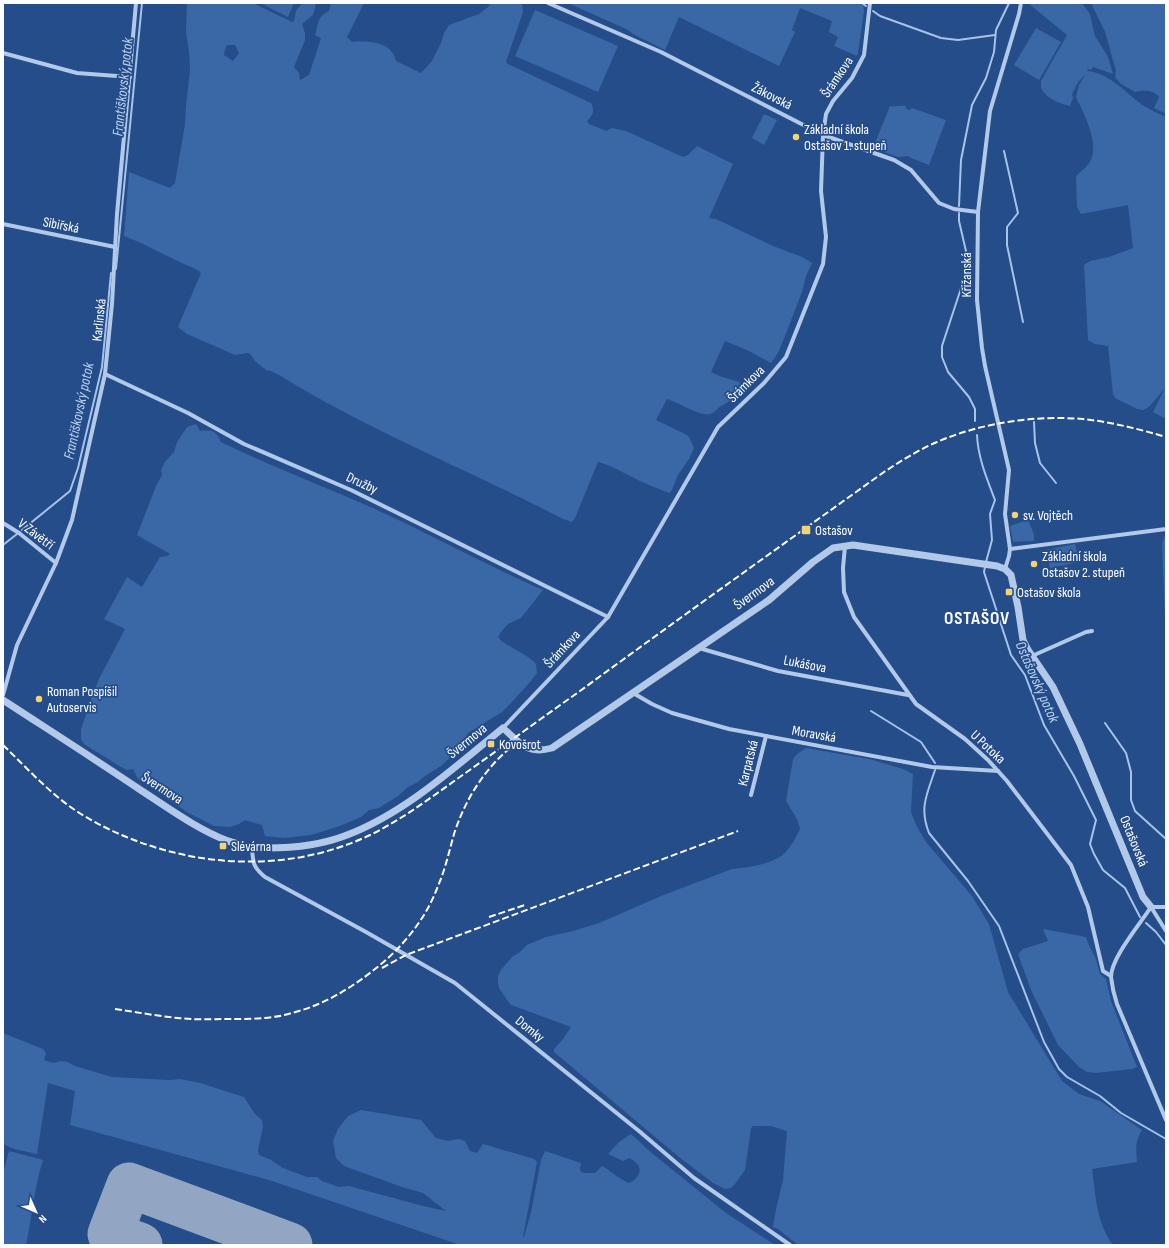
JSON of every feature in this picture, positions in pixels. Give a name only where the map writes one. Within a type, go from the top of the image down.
[{"type":"street","name":"Karlinská","points":[[3,695],[17,645],[56,563],[72,520],[105,374],[112,304],[117,214],[136,3]]},
{"type":"street","name":"Žákovská","points":[[548,3],[661,52],[823,135],[894,160],[911,170],[939,203],[954,209],[978,212]]},
{"type":"street","name":"Šrámkova","points":[[503,728],[608,617],[718,427],[764,383],[786,357],[823,264],[826,237],[821,191],[823,135],[826,114],[833,101],[852,78],[864,55],[870,3]]},
{"type":"street","name":"Křižanská","points":[[1005,569],[1010,549],[1005,514],[1009,470],[985,366],[977,300],[978,212],[990,112],[1021,3]]},
{"type":"street","points":[[3,53],[77,73],[130,77]]},
{"type":"street","name":"Sibiřská","points":[[3,224],[116,247]]},
{"type":"street","name":"Družby","points":[[105,374],[188,413],[244,444],[351,490],[608,617]]},
{"type":"street","name":"V Závětří","points":[[3,523],[19,533],[56,563]]},
{"type":"street","points":[[1010,549],[1166,529]]},
{"type":"street","name":"Švermova","points":[[3,700],[204,830],[235,843],[252,848],[292,847],[317,843],[347,835],[371,824],[418,796],[503,728],[524,746],[538,751],[552,748],[769,600],[833,548],[853,544],[985,564],[1005,569]]},
{"type":"street","name":"U Potoka","points":[[845,546],[843,568],[844,592],[854,617],[908,695],[916,704],[965,739],[988,760],[1007,781],[1071,865],[1088,906],[1104,971],[1111,976]]},
{"type":"street","name":"Ostašovská","points":[[1005,569],[1011,575],[1024,640],[1032,656],[1053,687],[1080,744],[1143,897],[1151,907]]},
{"type":"street","points":[[1032,656],[1086,632],[1092,631]]},
{"type":"street","name":"Lukášova","points":[[698,648],[778,671],[908,695]]},
{"type":"street","name":"Moravská","points":[[633,693],[672,713],[707,724],[932,767],[998,771]]},
{"type":"street","name":"Karpatská","points":[[751,795],[766,736]]},
{"type":"street","name":"Domky","points":[[252,848],[256,870],[265,877],[455,983],[694,1178],[790,1245]]},
{"type":"street","points":[[1151,907],[1166,907]]},
{"type":"street","points":[[1151,907],[1166,931]]},
{"type":"street","points":[[1151,907],[1117,957],[1111,976],[1116,1004],[1166,1120]]},
{"type":"shaded area","points":[[187,3],[253,3],[292,22],[294,21],[296,11],[302,3],[316,3],[313,15],[302,24],[305,33],[305,40],[294,67],[299,73],[300,80],[309,75],[321,38],[315,35],[319,21],[322,16],[329,11],[331,3],[364,3],[347,37],[352,42],[367,42],[384,46],[393,53],[396,61],[421,73],[432,61],[449,25],[479,14],[491,3],[522,3],[523,12],[506,62],[508,64],[591,103],[593,111],[592,115],[587,121],[589,124],[606,131],[612,128],[626,131],[683,157],[688,155],[697,146],[733,164],[709,218],[716,219],[773,246],[802,257],[812,263],[778,353],[771,363],[749,351],[725,341],[711,372],[740,382],[735,396],[710,414],[695,411],[667,399],[656,420],[687,435],[694,448],[689,459],[678,475],[672,490],[669,493],[598,462],[572,522],[563,519],[348,414],[279,375],[266,370],[248,353],[235,355],[187,334],[178,327],[201,273],[124,236],[129,172],[170,188],[175,183],[185,124],[190,70],[186,32]],"holes":[[[227,45],[235,45],[239,53],[233,61],[224,55]]]},
{"type":"shaded area","points":[[260,3],[294,3],[288,17]]},
{"type":"shaded area","points":[[568,3],[863,3],[864,11],[857,56],[834,46],[838,37],[829,32],[832,21],[800,8],[792,30],[795,32],[779,66],[679,17],[665,50],[628,30]]},
{"type":"shaded area","points":[[1028,3],[1082,3],[1090,14],[1095,36],[1108,57],[1113,74],[1093,67],[1091,70],[1088,69],[1087,71],[1095,72],[1109,79],[1141,104],[1166,117],[1166,419],[1153,412],[1165,388],[1149,407],[1143,410],[1137,409],[1115,398],[1113,394],[1108,346],[1095,344],[1088,340],[1084,265],[1090,261],[1109,257],[1133,248],[1128,205],[1081,214],[1077,207],[1076,176],[1090,162],[1093,153],[1090,128],[1076,97],[1079,85],[1086,74],[1078,82],[1072,94],[1073,98],[1070,106],[1053,100],[1043,92],[1041,88],[1041,81],[1067,35]]},
{"type":"shaded area","points":[[1091,3],[1166,3],[1166,114],[1154,108],[1159,97],[1157,95],[1148,91],[1135,92],[1121,84],[1115,77],[1116,71],[1105,32]]},
{"type":"shaded area","points":[[535,10],[618,46],[598,92],[515,56]]},
{"type":"shaded area","points":[[1036,28],[1061,42],[1039,80],[1014,65]]},
{"type":"shaded area","points":[[890,106],[906,106],[906,109],[910,110],[912,108],[946,120],[929,165],[908,156],[898,157],[873,148]]},
{"type":"shaded area","points":[[764,114],[777,120],[764,145],[752,138]]},
{"type":"shaded area","points":[[196,424],[200,431],[211,431],[215,433],[221,442],[259,460],[375,509],[543,590],[521,618],[508,624],[498,637],[527,656],[536,664],[537,673],[531,681],[502,712],[468,733],[459,748],[441,766],[379,808],[369,810],[361,817],[340,826],[311,835],[285,838],[265,836],[262,825],[245,820],[230,827],[214,826],[187,812],[138,779],[133,769],[127,770],[121,767],[84,744],[81,739],[81,729],[99,679],[125,629],[104,619],[127,577],[142,587],[160,557],[168,556],[170,554],[137,535],[156,486],[162,475],[161,470],[165,462],[174,452],[177,442],[187,427]]},
{"type":"shaded area","points":[[1028,520],[1034,534],[1034,541],[1013,542],[1010,526]]},
{"type":"shaded area","points":[[1166,535],[1166,622],[1162,544]]},
{"type":"shaded area","points":[[1075,544],[1079,562],[1050,568],[1046,550]]},
{"type":"shaded area","points":[[806,748],[869,759],[903,769],[913,774],[911,812],[917,827],[926,842],[972,896],[989,924],[1008,992],[1062,1081],[1079,1094],[1100,1101],[1142,1130],[1136,1145],[1137,1162],[1092,1169],[1100,1218],[1107,1236],[1113,1245],[798,1245],[778,1229],[773,1227],[783,1180],[787,1131],[771,1126],[753,1126],[751,1128],[745,1170],[731,1188],[725,1189],[713,1183],[679,1157],[554,1052],[554,1049],[571,1027],[511,1005],[499,988],[498,976],[501,970],[512,957],[527,945],[546,937],[599,923],[666,894],[732,869],[767,863],[780,857],[793,842],[800,829],[797,819],[786,801],[793,759],[797,754]]},
{"type":"shaded area","points":[[1043,929],[1086,937],[1096,959],[1100,974],[1106,979],[1111,1001],[1137,1067],[1132,1069],[1096,1073],[1087,1072],[1079,1067],[1058,1045],[1031,990],[1018,954],[1023,949],[1048,941]]},
{"type":"shaded area","points":[[3,1033],[43,1049],[46,1053],[44,1060],[53,1063],[61,1061],[67,1062],[75,1066],[112,1077],[169,1080],[180,1079],[200,1083],[244,1097],[255,1114],[262,1120],[263,1127],[258,1150],[259,1155],[271,1160],[283,1168],[307,1177],[317,1177],[322,1181],[339,1187],[349,1186],[446,1211],[423,1193],[344,1166],[336,1158],[333,1141],[338,1129],[348,1116],[361,1110],[421,1120],[436,1138],[448,1141],[459,1139],[465,1141],[470,1151],[477,1153],[483,1144],[534,1159],[537,1162],[523,1237],[531,1212],[541,1160],[545,1151],[581,1163],[581,1172],[595,1173],[602,1166],[629,1183],[639,1174],[639,1166],[629,1158],[623,1161],[608,1154],[619,1142],[631,1134],[647,1149],[726,1213],[775,1245],[460,1245],[269,1180],[70,1125],[75,1091],[48,1083],[37,1154],[14,1149],[3,1144]]},
{"type":"shaded area","points":[[9,1151],[43,1160],[35,1192],[26,1245],[3,1245],[3,1174]]},
{"type":"waterway","name":"Františkovský potok","points":[[116,269],[142,3]]},
{"type":"waterway","points":[[862,3],[866,6]]},
{"type":"waterway","name":"Ostašovský potok","points":[[959,206],[961,160],[972,105],[986,78],[994,52],[996,30],[1009,3]]},
{"type":"waterway","points":[[873,11],[880,16],[941,38],[958,40],[995,35]]},
{"type":"waterway","points":[[1004,151],[1018,213],[1007,227],[1007,245],[1023,322]]},
{"type":"waterway","name":"Ostašovský potok","points":[[959,213],[959,221],[969,264],[942,346],[942,357],[948,372],[969,397],[975,409],[975,421]]},
{"type":"waterway","name":"Františkovský potok","points":[[22,530],[70,491],[78,468],[102,367],[111,273]]},
{"type":"waterway","points":[[1034,422],[1035,443],[1040,463],[1056,483]]},
{"type":"waterway","name":"Ostašovský potok","points":[[977,435],[981,460],[995,500],[990,514],[992,540],[986,562]]},
{"type":"waterway","name":"Františkovský potok","points":[[3,545],[17,534]]},
{"type":"waterway","name":"Ostašovský potok","points":[[985,567],[984,572],[1011,655],[1025,675],[1044,725],[1074,776],[1096,820],[1090,844],[1094,854],[1103,870],[1125,888],[1140,917]]},
{"type":"waterway","points":[[871,711],[921,742],[935,763]]},
{"type":"waterway","points":[[1105,723],[1126,753],[1131,772],[1131,800],[1135,811],[1166,839]]},
{"type":"waterway","points":[[935,770],[924,808],[929,833],[968,881],[999,926],[1044,1042],[1059,1069],[1067,1077],[1100,1096],[1121,1113],[1166,1139]]},
{"type":"waterway","name":"Ostašovský potok","points":[[1146,923],[1156,932],[1166,945]]},
{"type":"runway","points":[[140,1245],[110,1234],[129,1185],[290,1245]]},
{"type":"railway","points":[[3,745],[40,782],[70,807],[114,832],[149,845],[186,855],[223,860],[261,861],[298,858],[335,849],[370,835],[415,809],[884,472],[937,442],[954,435],[990,425],[1046,418],[1093,420],[1125,426],[1166,437]]},
{"type":"railway","points":[[115,1009],[191,1019],[269,1018],[315,1006],[336,996],[356,983],[395,952],[420,921],[433,898],[447,861],[454,834],[470,797],[477,785],[494,763],[514,745]]},
{"type":"railway","points":[[382,968],[406,955],[738,831]]},
{"type":"railway","points":[[489,917],[525,905]]},
{"type":"place","name":"Základní škola Ostašov 1. stupeň","points":[[796,137]]},
{"type":"place","name":"sv. Vojtěch","points":[[1015,515]]},
{"type":"place","name":"Ostašov","points":[[806,530]]},
{"type":"place","name":"Základní škola Ostašov 2. stupeň","points":[[1034,564]]},
{"type":"place","name":"Ostašov škola","points":[[1009,592]]},
{"type":"place","name":"Roman Pospíšil Autoservis","points":[[39,699]]},
{"type":"place","name":"Kovošrot","points":[[491,744]]},
{"type":"place","name":"Slévárna","points":[[223,846]]},
{"type":"district","name":"OSTAŠOV","points":[[977,618]]}]
